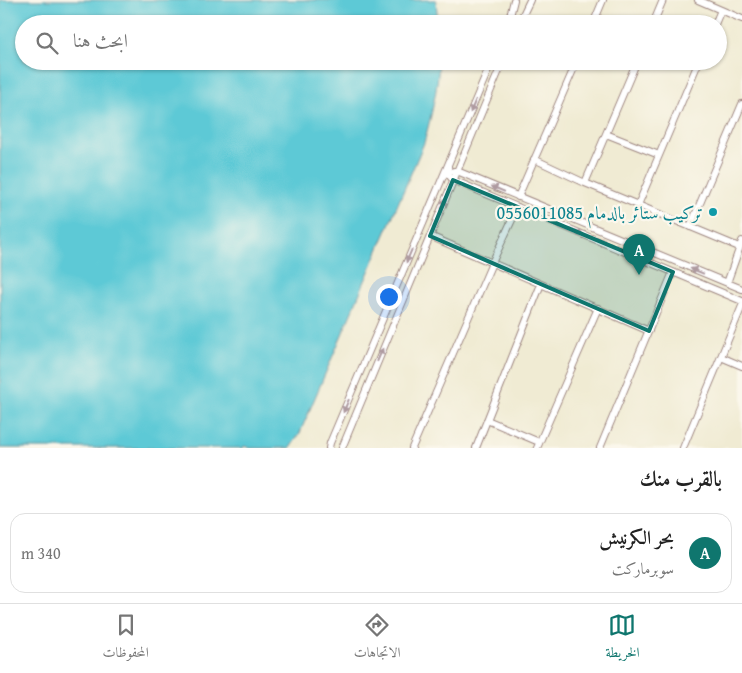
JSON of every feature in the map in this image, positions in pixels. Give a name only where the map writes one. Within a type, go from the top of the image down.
[{"type":"street","points":[[510,15],[514,0]]},
{"type":"street","points":[[521,15],[526,0]]},
{"type":"street","points":[[523,15],[530,0]]},
{"type":"street","points":[[597,15],[603,0]]},
{"type":"street","points":[[657,15],[663,0]]},
{"type":"street","points":[[698,0],[742,19]]},
{"type":"street","points":[[719,15],[721,10]]},
{"type":"street","points":[[330,448],[334,434],[488,70]]},
{"type":"street","points":[[343,448],[499,70]]},
{"type":"street","points":[[518,197],[572,70]]},
{"type":"street","points":[[585,183],[633,70]]},
{"type":"street","points":[[638,205],[695,70]]},
{"type":"street","points":[[690,227],[742,104]]},
{"type":"street","points":[[606,134],[659,155]]},
{"type":"street","points":[[534,159],[585,183],[690,227],[741,244],[727,283]]},
{"type":"street","points":[[448,163],[448,173],[453,180],[742,301]]},
{"type":"street","points":[[441,181],[448,173],[457,171],[742,289]]},
{"type":"street","points":[[412,448],[492,262],[518,207]]},
{"type":"street","points":[[430,236],[649,330]]},
{"type":"street","points":[[600,448],[673,272]]},
{"type":"street","points":[[476,448],[541,284]]},
{"type":"street","points":[[683,448],[742,306]]},
{"type":"street","points":[[487,420],[538,445],[598,308]]},
{"type":"street","points":[[721,357],[742,366]]},
{"type":"highlighted area","points":[[453,180],[673,272],[649,331],[430,236]]},
{"type":"water","points":[[0,0],[436,0],[437,15],[15,15],[15,70],[438,70],[432,113],[424,143],[299,435],[290,448],[250,448],[244,446],[243,448],[0,448]]},
{"type":"place","name":"تركيب ستائر بالدمام 0556011085","points":[[713,212]]},
{"type":"place","name":"بحر الكرنيش","points":[[639,275]]}]
